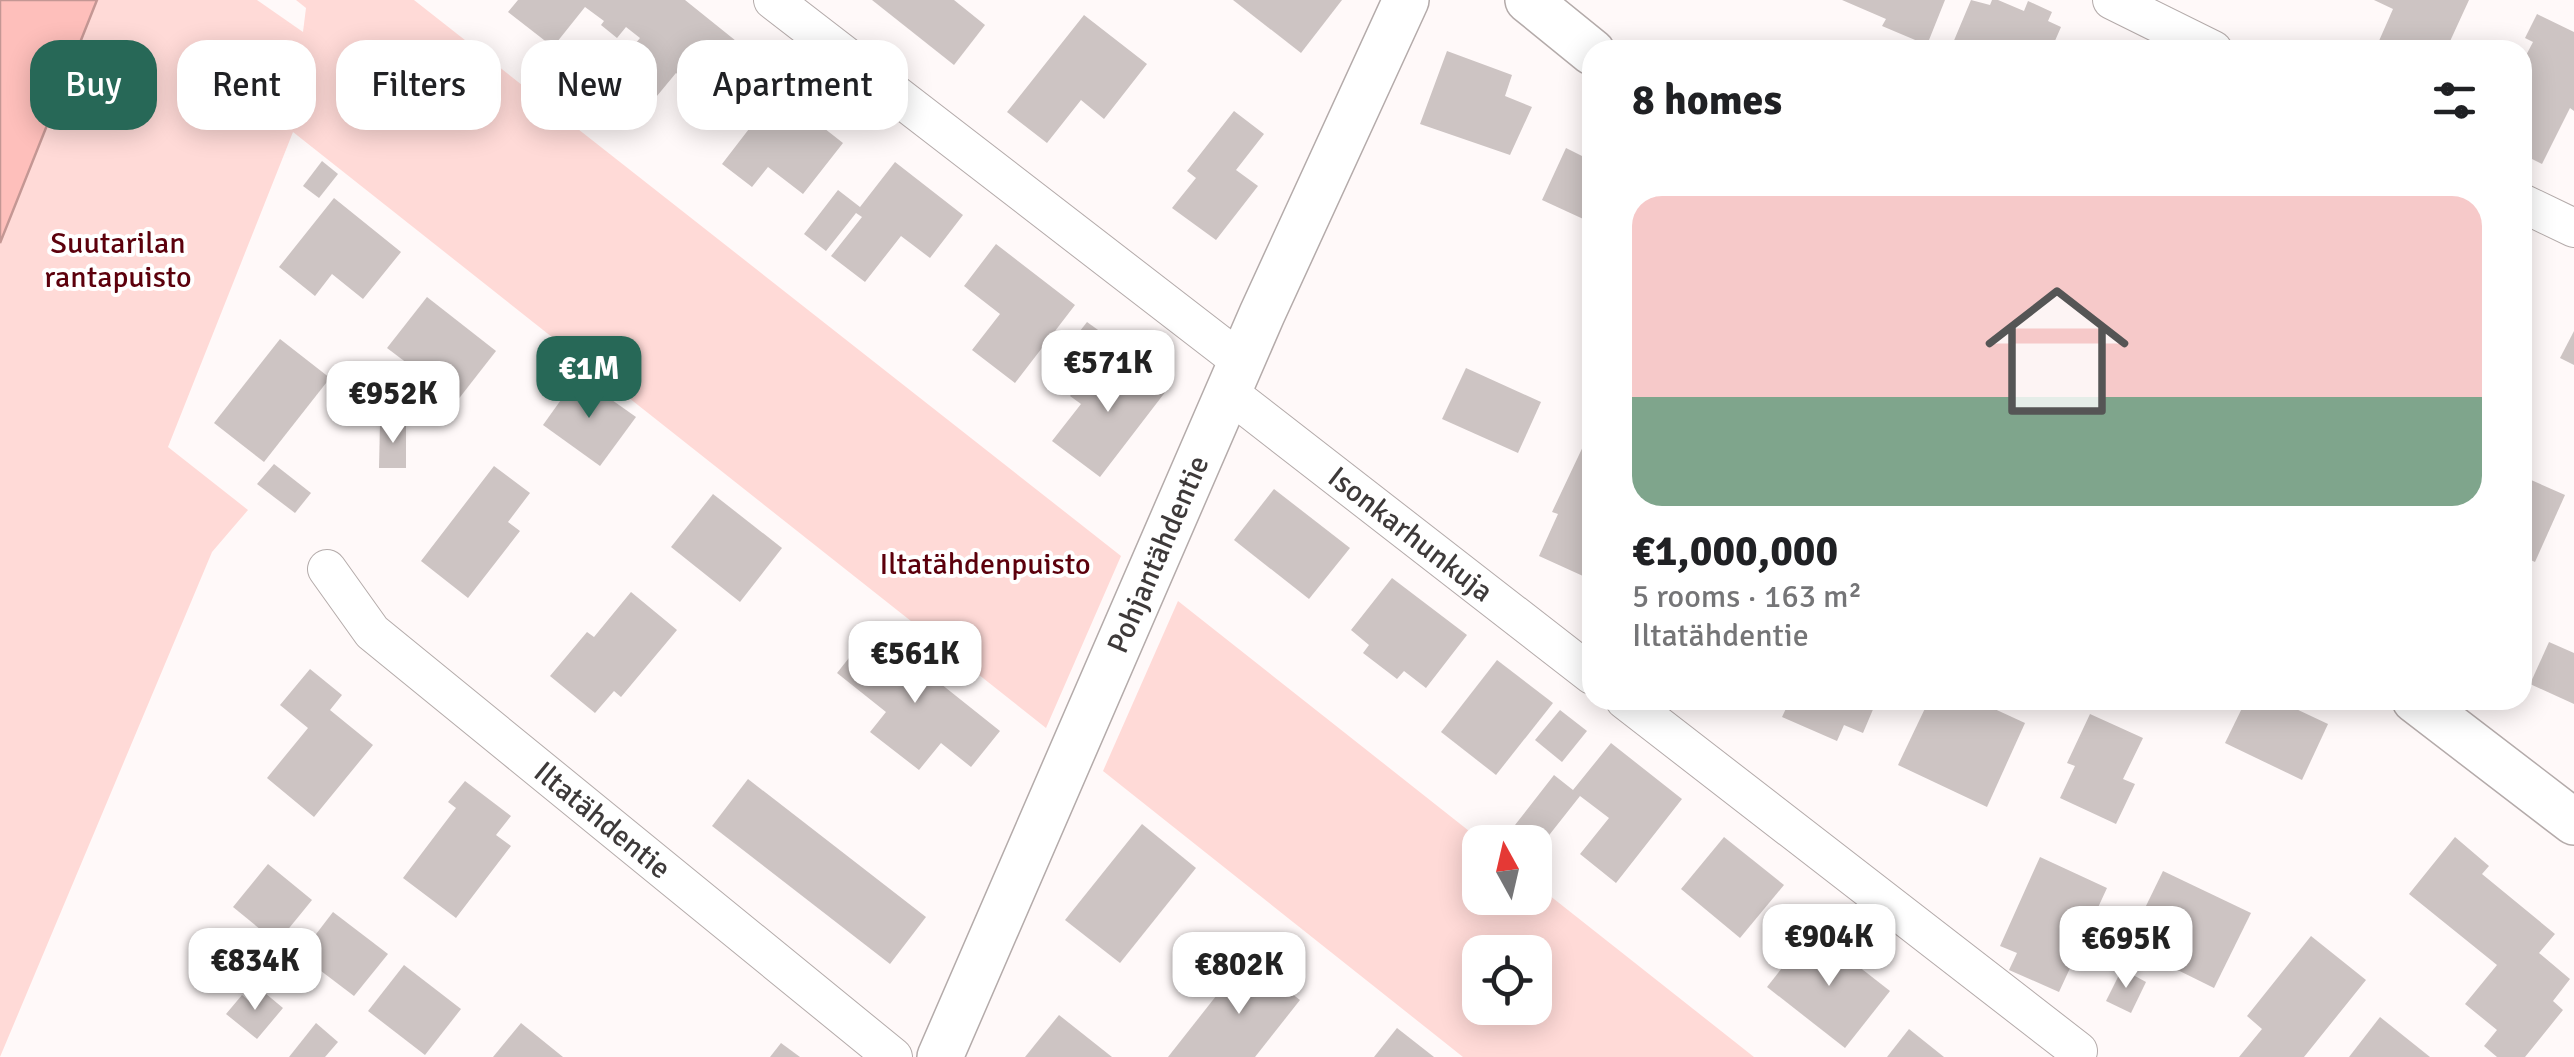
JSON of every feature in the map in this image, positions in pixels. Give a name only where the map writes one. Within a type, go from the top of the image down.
[{"type":"street","name":"Isonkarhunkuja","points":[[773,0],[1236,377],[1582,667]]},
{"type":"street","name":"Pohjantähdentie","points":[[940,1057],[1236,377],[1406,0]]},
{"type":"street","points":[[1528,0],[1582,44]]},
{"type":"street","points":[[2112,0],[2193,40]]},
{"type":"street","points":[[2532,208],[2574,228]]},
{"type":"street","name":"Iltatähdentie","points":[[326,570],[372,632],[893,1057]]},
{"type":"street","points":[[1638,710],[2078,1051]]},
{"type":"street","points":[[2428,710],[2574,822]]},
{"type":"green space","name":"Suutarilan rantapuisto","points":[[97,0],[257,0],[303,32],[306,8],[296,0],[414,0],[465,40],[336,40],[336,130],[501,130],[501,68],[521,84],[521,130],[579,130],[1121,556],[1046,728],[293,132],[168,447],[248,510],[212,552],[0,1057],[0,243],[45,130],[157,130],[157,40],[81,40]]},
{"type":"green space","name":"Iltatähdenpuisto","points":[[1178,601],[1462,825],[1462,915],[1552,915],[1552,897],[1754,1057],[1463,1057],[1103,771]]},
{"type":"shaded area","points":[[0,0],[97,0],[81,40],[30,40],[30,130],[45,130],[0,243]]},
{"type":"building","points":[[518,0],[685,0],[735,40],[677,40],[677,74],[657,96],[657,40],[638,40],[626,27],[617,38],[601,25],[604,21],[585,7],[559,40],[544,40],[508,12]]},
{"type":"building","points":[[872,0],[954,0],[985,25],[954,65]]},
{"type":"building","points":[[1233,0],[1342,0],[1301,53]]},
{"type":"building","points":[[1842,0],[1945,0],[1929,40],[1915,40],[1882,26],[1886,19]]},
{"type":"building","points":[[1971,0],[1990,5],[1992,0],[1998,0],[2024,11],[2028,1],[2052,12],[2048,21],[2061,27],[2055,40],[1954,40]]},
{"type":"building","points":[[2374,0],[2469,0],[2451,40],[2379,40],[2393,9]]},
{"type":"building","points":[[2537,14],[2574,32],[2574,111],[2570,108],[2542,164],[2532,159],[2533,42],[2525,38]]},
{"type":"building","points":[[1084,15],[1147,64],[1104,119],[1081,100],[1047,143],[1007,112]]},
{"type":"building","points":[[1447,51],[1512,75],[1505,96],[1532,107],[1510,155],[1420,124]]},
{"type":"building","points":[[1234,111],[1264,134],[1236,170],[1258,186],[1216,240],[1172,208],[1196,178],[1187,171]]},
{"type":"building","points":[[748,130],[826,130],[843,143],[803,194],[768,167],[752,187],[722,164]]},
{"type":"building","points":[[1566,148],[1582,156],[1582,218],[1542,200]]},
{"type":"building","points":[[322,161],[338,174],[319,198],[303,186]]},
{"type":"building","points":[[895,162],[963,215],[930,258],[901,236],[865,282],[831,256],[862,217],[856,213],[826,251],[804,234],[838,190],[860,207]]},
{"type":"building","points":[[334,198],[401,252],[363,299],[332,274],[315,296],[279,267]]},
{"type":"building","points":[[996,244],[1075,305],[1015,383],[972,350],[1000,314],[964,286]]},
{"type":"building","points":[[427,297],[496,351],[457,401],[387,348]]},
{"type":"building","points":[[1087,322],[1105,335],[1084,363],[1066,349]]},
{"type":"building","points":[[2574,331],[2574,365],[2560,358]]},
{"type":"building","points":[[280,339],[330,378],[264,462],[214,423]]},
{"type":"building","points":[[1119,355],[1166,391],[1100,477],[1052,441],[1081,404],[1070,396],[1084,378],[1095,386]]},
{"type":"building","points":[[1466,368],[1541,402],[1518,453],[1442,419]]},
{"type":"building","points":[[578,376],[636,417],[600,466],[543,425]]},
{"type":"building","points":[[380,423],[406,423],[406,468],[379,468]]},
{"type":"building","points":[[1582,449],[1582,576],[1539,556],[1558,514],[1552,512]]},
{"type":"building","points":[[274,464],[311,493],[295,513],[257,484]]},
{"type":"building","points":[[494,466],[530,493],[508,522],[520,531],[468,598],[421,561]]},
{"type":"building","points":[[2532,480],[2565,495],[2535,562],[2532,561]]},
{"type":"building","points":[[1274,489],[1350,548],[1309,599],[1234,540]]},
{"type":"building","points":[[713,494],[782,548],[740,602],[671,547]]},
{"type":"building","points":[[1392,578],[1467,635],[1426,688],[1404,671],[1397,679],[1363,653],[1369,645],[1351,630]]},
{"type":"building","points":[[631,592],[677,630],[621,697],[614,691],[595,713],[550,676],[587,632],[594,637]]},
{"type":"building","points":[[872,629],[1000,731],[971,767],[941,743],[919,770],[870,732],[886,712],[837,673]]},
{"type":"building","points":[[2549,642],[2574,653],[2574,704],[2532,685]]},
{"type":"building","points":[[1497,660],[1553,703],[1496,775],[1441,732]]},
{"type":"building","points":[[310,669],[342,695],[330,710],[373,745],[314,817],[267,778],[308,728],[280,705]]},
{"type":"building","points":[[1560,710],[1587,731],[1562,762],[1535,740]]},
{"type":"building","points":[[1785,710],[1873,710],[1863,733],[1844,725],[1837,741],[1782,717]]},
{"type":"building","points":[[1924,710],[1997,710],[2025,723],[1987,807],[1898,765]]},
{"type":"building","points":[[2241,710],[2298,710],[2328,724],[2302,780],[2225,743]]},
{"type":"building","points":[[2090,714],[2143,738],[2123,779],[2135,784],[2116,824],[2060,798],[2075,766],[2067,763]]},
{"type":"building","points":[[1611,743],[1682,799],[1616,883],[1580,854],[1609,818],[1580,796],[1552,831],[1552,825],[1515,825],[1554,775],[1573,790]]},
{"type":"building","points":[[748,779],[926,917],[890,964],[712,826]]},
{"type":"building","points":[[465,781],[511,816],[496,835],[511,846],[456,918],[403,878],[456,808],[448,802]]},
{"type":"building","points":[[1142,824],[1196,868],[1120,963],[1065,920]]},
{"type":"building","points":[[1724,837],[1784,885],[1740,938],[1681,889]]},
{"type":"building","points":[[2455,837],[2489,866],[2482,874],[2555,934],[2539,953],[2570,979],[2553,1001],[2563,1010],[2525,1057],[2497,1057],[2484,1046],[2497,1030],[2465,1004],[2497,965],[2409,894]]},
{"type":"building","points":[[2040,857],[2107,888],[2059,992],[2009,970],[2017,953],[2000,946]]},
{"type":"building","points":[[268,864],[312,900],[277,943],[233,907]]},
{"type":"building","points":[[2163,871],[2251,913],[2214,988],[2127,945]]},
{"type":"building","points":[[333,912],[388,954],[354,996],[300,955]]},
{"type":"building","points":[[1812,930],[1890,991],[1845,1048],[1767,987]]},
{"type":"building","points":[[2311,936],[2366,980],[2304,1057],[2239,1057],[2262,1029],[2247,1016]]},
{"type":"building","points":[[1246,958],[1300,1000],[1255,1057],[1168,1057]]},
{"type":"building","points":[[404,965],[461,1009],[425,1055],[368,1011]]},
{"type":"building","points":[[2122,969],[2146,982],[2131,1013],[2106,1001]]},
{"type":"building","points":[[259,988],[283,1008],[257,1039],[226,1014],[242,995],[248,1000]]},
{"type":"building","points":[[1059,1015],[1112,1057],[1025,1057]]},
{"type":"building","points":[[2380,1017],[2430,1057],[2349,1057]]},
{"type":"building","points":[[316,1023],[338,1042],[325,1057],[289,1057]]},
{"type":"building","points":[[521,1023],[563,1057],[493,1057]]},
{"type":"building","points":[[1397,1028],[1434,1057],[1374,1057]]},
{"type":"building","points":[[1909,1029],[1944,1057],[1887,1057]]},
{"type":"building","points":[[781,1043],[800,1057],[770,1057]]}]
